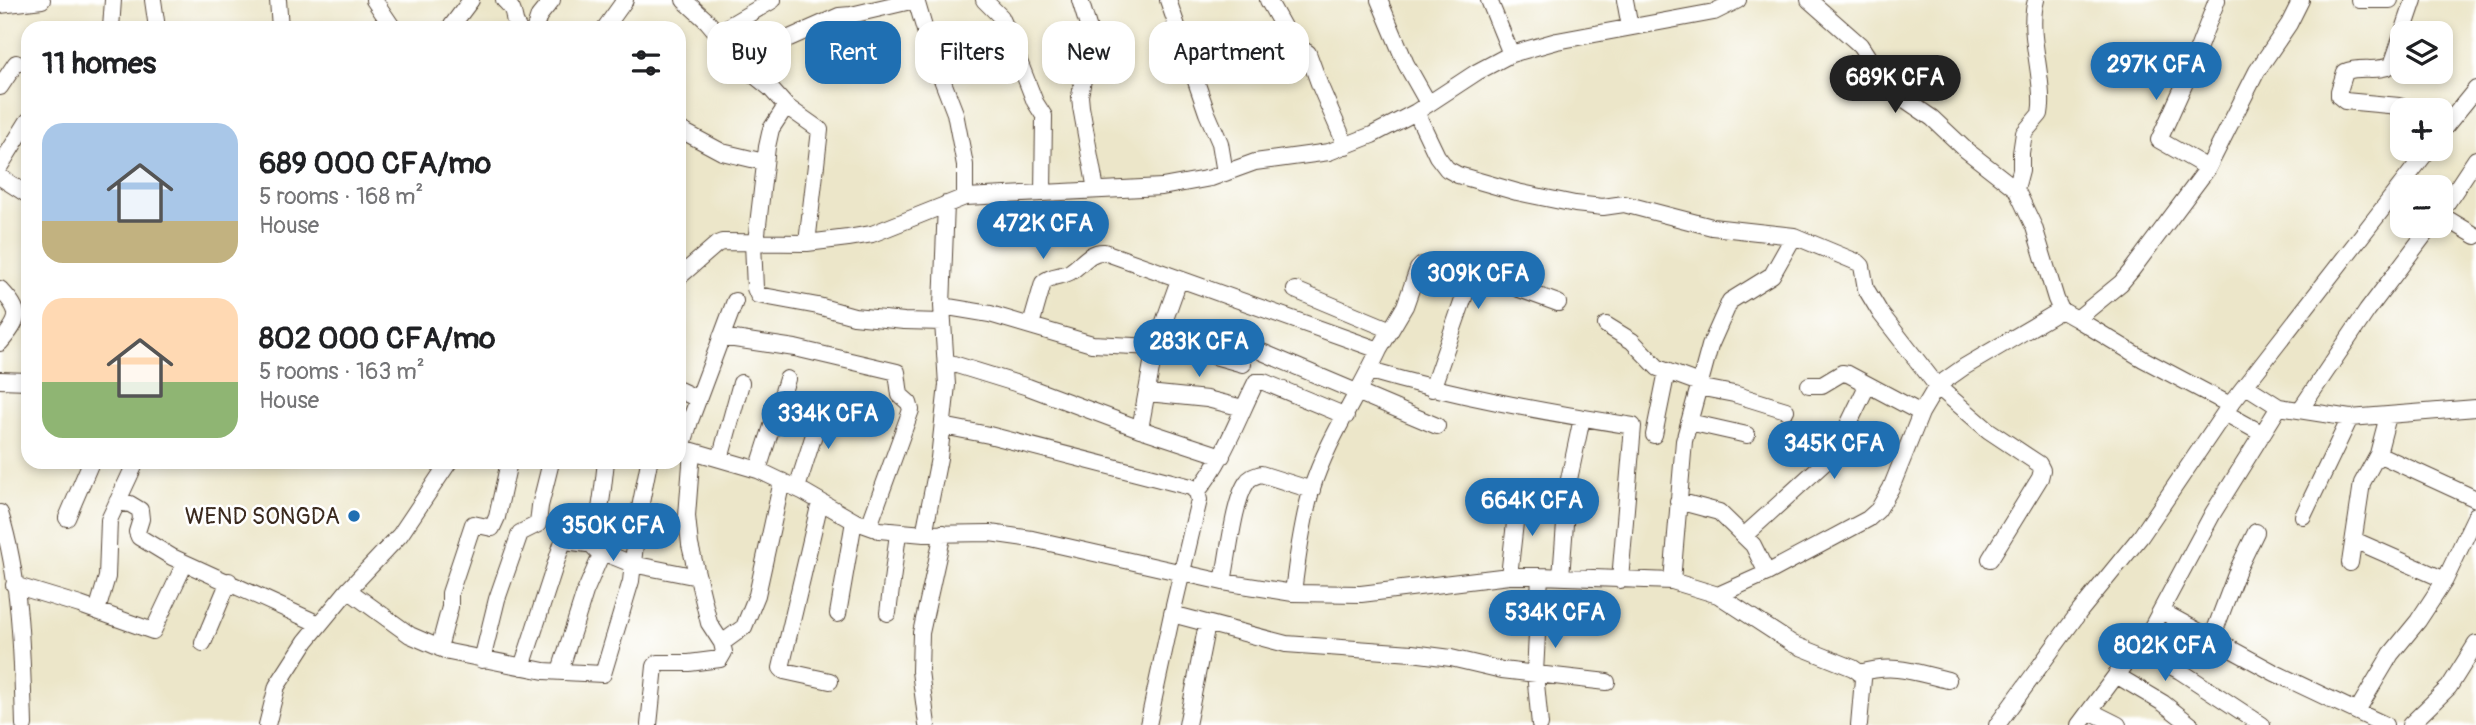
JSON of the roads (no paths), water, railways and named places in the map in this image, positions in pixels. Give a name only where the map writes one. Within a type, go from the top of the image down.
[{"type":"street","points":[[0,5],[42,0]]},
{"type":"street","points":[[108,0],[114,0],[112,21]]},
{"type":"street","points":[[153,0],[156,21]]},
{"type":"street","points":[[278,0],[280,21]]},
{"type":"street","points":[[374,0],[388,21]]},
{"type":"street","points":[[455,21],[471,0]]},
{"type":"street","points":[[504,0],[514,10],[515,21]]},
{"type":"street","points":[[537,21],[552,0]]},
{"type":"street","points":[[610,21],[625,0]]},
{"type":"street","points":[[684,0],[707,21]]},
{"type":"street","points":[[737,21],[773,0]]},
{"type":"street","points":[[791,37],[837,8],[851,15],[915,0],[954,113],[965,165],[965,197]]},
{"type":"street","points":[[984,0],[1001,18],[1035,102],[1044,116],[1043,193]]},
{"type":"street","points":[[1080,0],[1091,36],[1080,96],[1096,190]]},
{"type":"street","points":[[1168,0],[1220,143],[1225,173]]},
{"type":"street","points":[[1268,0],[1292,43],[1308,53],[1346,146]]},
{"type":"street","points":[[1378,0],[1406,64],[1437,156],[1447,169],[1477,181],[1575,204],[1603,207],[1624,204],[1712,227],[1794,236],[1859,263],[1862,266],[1866,289],[1881,314],[1937,386],[1988,430],[2039,464],[2042,470],[2040,478],[1990,559]]},
{"type":"street","points":[[1489,0],[1510,54]]},
{"type":"street","points":[[1625,0],[1630,27]]},
{"type":"street","points":[[686,271],[722,242],[807,243],[872,234],[965,197],[1184,184],[1255,162],[1329,152],[1422,107],[1510,54],[1557,41],[1714,12],[1738,0]]},
{"type":"street","points":[[1809,0],[1860,45],[1882,79],[1894,92],[1932,118],[1966,150],[2016,189],[2034,227],[2061,310],[2228,409],[2263,434]]},
{"type":"street","points":[[2016,189],[2021,170],[2024,133],[2040,114],[2041,106],[2038,51],[2032,23],[2036,0]]},
{"type":"street","points":[[2208,168],[2159,140],[2217,0]]},
{"type":"street","points":[[2077,319],[2121,283],[2208,168],[2257,71],[2301,0]]},
{"type":"street","points":[[2359,0],[2390,0]]},
{"type":"street","points":[[2390,105],[2345,101],[2339,96],[2339,91],[2345,72],[2350,69],[2386,68],[2392,65],[2414,0]]},
{"type":"street","points":[[0,87],[16,63]]},
{"type":"street","points":[[765,84],[786,106],[820,131],[807,243]]},
{"type":"street","points":[[2453,115],[2476,89]]},
{"type":"street","points":[[786,106],[771,130],[764,162],[755,242],[755,289],[758,295],[854,316],[904,321],[942,314],[990,314],[1092,344],[1155,347],[1211,355],[1243,364]]},
{"type":"street","points":[[686,133],[722,152],[764,162]]},
{"type":"street","points":[[0,166],[21,137]]},
{"type":"street","points":[[2453,195],[2476,159]]},
{"type":"street","points":[[1997,725],[2073,621],[2141,536],[2228,409],[2419,161]]},
{"type":"street","points":[[0,177],[21,190]]},
{"type":"street","points":[[925,534],[943,426],[947,362],[942,314],[946,204]]},
{"type":"street","points":[[2453,222],[2476,236]]},
{"type":"street","points":[[1672,581],[1684,441],[1710,346],[1730,300],[1772,275],[1794,236]]},
{"type":"street","points":[[2300,410],[2376,299],[2422,238]]},
{"type":"street","points":[[1031,325],[1043,283],[1047,279],[1069,273],[1097,251],[1379,350]]},
{"type":"street","points":[[1293,593],[1299,545],[1312,489],[1332,441],[1405,306],[1418,269],[1422,265],[1471,277]]},
{"type":"street","points":[[1432,389],[1471,277],[1475,273],[1558,303]]},
{"type":"street","points":[[1140,429],[1155,347],[1179,280]]},
{"type":"street","points":[[0,289],[17,311],[15,324],[0,343]]},
{"type":"street","points":[[1295,290],[1391,331]]},
{"type":"street","points":[[686,442],[698,399],[735,301]]},
{"type":"street","points":[[12,302],[21,306]]},
{"type":"street","points":[[1718,595],[1859,525],[1878,510],[1891,488],[1921,413],[1937,386],[1976,359],[2061,310]]},
{"type":"street","points":[[1606,325],[1632,341],[1658,368],[1698,385],[1786,410]]},
{"type":"street","points":[[721,337],[795,348],[897,372],[900,395],[909,403],[911,410],[862,524],[838,614]]},
{"type":"street","points":[[1262,352],[1437,426]]},
{"type":"street","points":[[947,362],[1018,383],[1140,429],[1222,456]]},
{"type":"street","points":[[1370,370],[1432,389],[1633,426],[1619,580]]},
{"type":"street","points":[[1654,435],[1667,371]]},
{"type":"street","points":[[1809,385],[1822,385],[1842,373],[1848,374],[1921,413]]},
{"type":"street","points":[[758,470],[787,379]]},
{"type":"street","points":[[0,380],[21,381]]},
{"type":"street","points":[[1197,492],[1222,456],[1256,382],[1260,380],[1346,416]]},
{"type":"street","points":[[720,459],[741,383]]},
{"type":"street","points":[[1745,535],[1833,454],[1867,386]]},
{"type":"street","points":[[2246,386],[2279,407],[2350,418],[2476,408]]},
{"type":"street","points":[[686,393],[698,399]]},
{"type":"street","points":[[1148,393],[1207,399],[1243,408]]},
{"type":"street","points":[[722,643],[744,627],[757,595],[789,485],[824,402]]},
{"type":"street","points":[[2080,725],[2161,611],[2213,513],[2279,407]]},
{"type":"street","points":[[2350,563],[2362,483],[2378,454],[2388,416]]},
{"type":"street","points":[[1561,576],[1568,484],[1582,418]]},
{"type":"street","points":[[2303,516],[2350,418]]},
{"type":"street","points":[[1689,422],[1747,435]]},
{"type":"street","points":[[943,426],[989,435],[1191,487],[1197,492],[1199,500],[1148,725]]},
{"type":"street","points":[[686,450],[758,470],[862,524],[898,533],[990,533],[1032,539],[1223,582],[1293,593],[1361,594],[1510,576],[1672,581],[1718,595],[1793,644],[1860,673],[1863,679],[1859,725]]},
{"type":"street","points":[[2378,454],[2476,499]]},
{"type":"street","points":[[68,518],[88,469]]},
{"type":"street","points":[[97,611],[107,576],[109,520],[133,469]]},
{"type":"street","points":[[267,725],[277,686],[306,640],[400,535],[444,469]]},
{"type":"street","points":[[439,648],[450,607],[450,593],[473,524],[492,528],[507,469]]},
{"type":"street","points":[[482,660],[497,599],[520,533],[538,524],[549,469]]},
{"type":"street","points":[[560,671],[585,592],[601,555],[595,547],[595,529],[605,469]]},
{"type":"street","points":[[348,590],[411,635],[439,648],[482,660],[522,667],[604,673],[631,582],[648,469]]},
{"type":"street","points":[[649,725],[655,666],[658,663],[720,659],[724,652],[722,643],[709,624],[690,545],[685,469]]},
{"type":"street","points":[[1223,582],[1245,484],[1261,474],[1312,489]]},
{"type":"street","points":[[1510,576],[1518,496]]},
{"type":"street","points":[[1678,500],[1719,512],[1753,545],[1767,573]]},
{"type":"street","points":[[117,502],[130,504],[140,510],[141,519],[137,532],[139,537],[185,563],[319,624]]},
{"type":"street","points":[[820,502],[782,668],[784,671],[830,681]]},
{"type":"street","points":[[0,513],[9,544],[14,585],[23,725]]},
{"type":"street","points":[[2357,711],[2390,654],[2418,621],[2445,579],[2476,515]]},
{"type":"street","points":[[2212,638],[2238,569],[2256,532]]},
{"type":"street","points":[[888,613],[898,533]]},
{"type":"street","points":[[927,725],[920,671],[921,633],[943,533]]},
{"type":"street","points":[[2354,540],[2445,579]]},
{"type":"street","points":[[522,667],[565,541],[595,547],[632,564],[698,578]]},
{"type":"street","points":[[14,585],[153,631],[185,563]]},
{"type":"street","points":[[1540,576],[1535,673],[1540,725]]},
{"type":"street","points":[[203,643],[229,581]]},
{"type":"street","points":[[2161,611],[2275,673],[2385,725]]},
{"type":"street","points":[[1172,614],[1286,644],[1412,653],[1451,658],[1502,670],[1607,682]]},
{"type":"street","points":[[1187,725],[1207,624]]},
{"type":"street","points":[[2410,725],[2472,662],[2476,644]]},
{"type":"street","points":[[2136,647],[2180,671],[2262,725]]},
{"type":"street","points":[[1860,673],[1888,667],[1948,680]]},
{"type":"street","points":[[2116,674],[2163,703],[2191,725]]},
{"type":"street","points":[[2090,711],[2118,725]]},
{"type":"place","name":"WEND SONGDA","points":[[354,516]]}]
